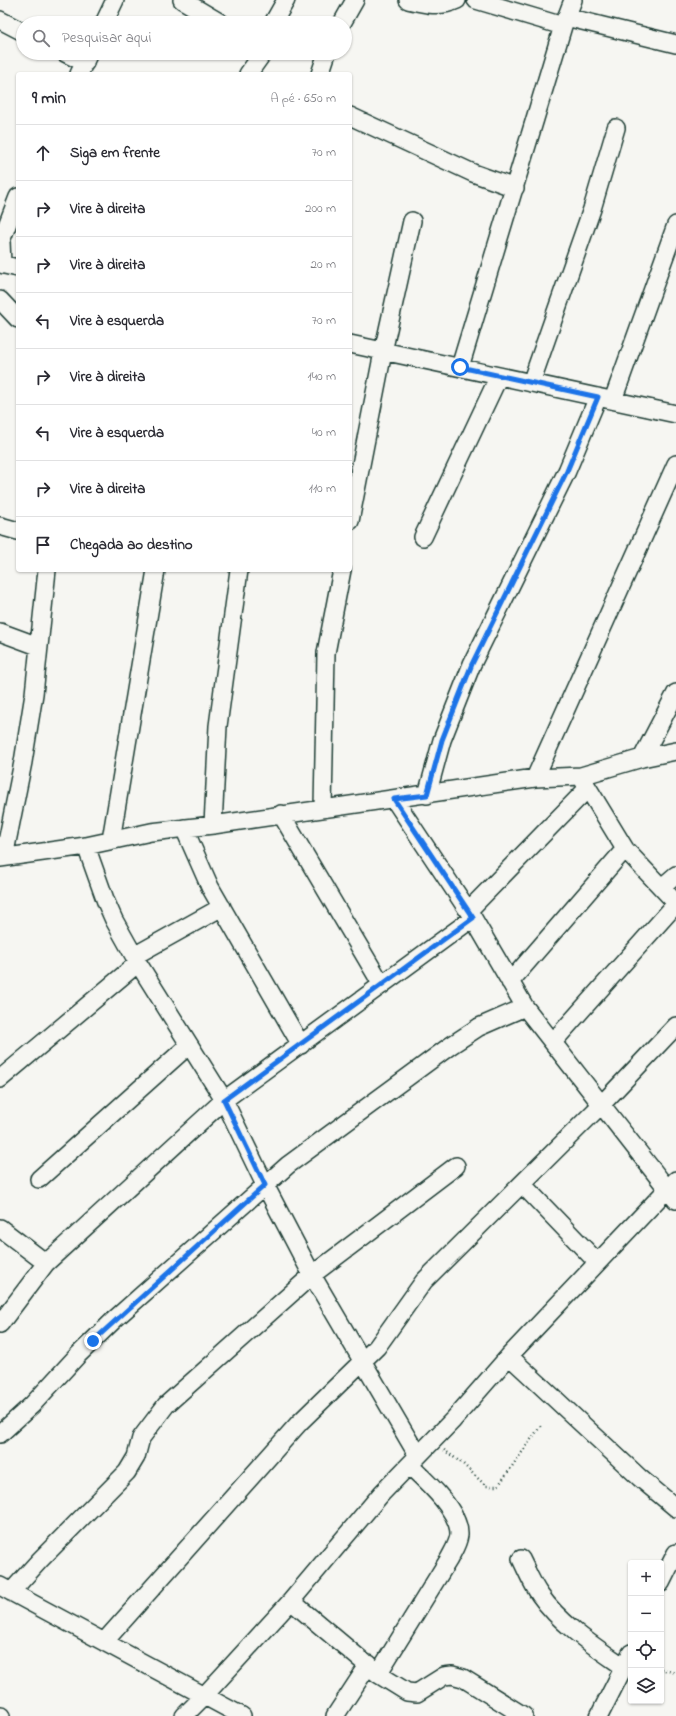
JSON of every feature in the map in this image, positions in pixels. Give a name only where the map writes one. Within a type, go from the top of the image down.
[{"type":"street","points":[[107,16],[115,0]]},
{"type":"street","points":[[182,0],[209,16]]},
{"type":"street","points":[[277,16],[286,0]]},
{"type":"street","points":[[346,16],[355,0]]},
{"type":"street","points":[[408,0],[432,5],[443,5],[457,0]]},
{"type":"street","points":[[476,0],[564,22],[676,44]]},
{"type":"street","points":[[460,367],[564,22],[573,0]]},
{"type":"street","points":[[0,20],[16,28]]},
{"type":"street","points":[[249,72],[258,60]]},
{"type":"street","points":[[321,72],[325,60]]},
{"type":"street","points":[[352,117],[474,173],[515,188]]},
{"type":"street","points":[[531,383],[592,209],[616,128]]},
{"type":"street","points":[[7,265],[1,241],[16,203]]},
{"type":"street","points":[[352,511],[383,352],[412,221]]},
{"type":"street","points":[[427,795],[442,740],[472,664],[567,471],[605,398],[676,225]]},
{"type":"street","points":[[1,303],[16,317]]},
{"type":"street","points":[[352,344],[676,414]]},
{"type":"street","points":[[423,537],[499,376]]},
{"type":"street","points":[[535,778],[676,464]]},
{"type":"street","points":[[0,526],[16,530]]},
{"type":"street","points":[[47,572],[34,694],[23,762],[2,858],[86,846],[151,832],[213,825],[323,808],[427,795],[535,778],[584,782]]},
{"type":"street","points":[[111,840],[156,572]]},
{"type":"street","points":[[213,825],[218,726],[239,572]]},
{"type":"street","points":[[323,808],[326,653],[342,572]]},
{"type":"street","points":[[0,632],[38,646]]},
{"type":"street","points":[[642,758],[676,693]]},
{"type":"street","points":[[0,1324],[46,1263],[224,1100],[382,985],[471,914],[584,782],[642,758],[676,751]]},
{"type":"street","points":[[553,1042],[676,904],[662,887],[625,849],[584,782]]},
{"type":"street","points":[[184,1716],[291,1601],[382,1493],[433,1441],[509,1356],[597,1262],[673,1190],[602,1105],[525,1006],[471,914],[394,799]]},
{"type":"street","points":[[281,814],[382,985]]},
{"type":"street","points":[[184,828],[198,861],[222,908],[301,1045]]},
{"type":"street","points":[[86,846],[106,902],[136,960],[224,1100],[265,1185],[312,1275],[362,1362],[414,1460],[444,1500],[458,1526],[459,1534],[457,1544],[449,1559],[373,1669],[335,1716]]},
{"type":"street","points":[[510,982],[625,849]]},
{"type":"street","points":[[662,887],[676,875]]},
{"type":"street","points":[[0,1079],[136,960],[222,908]]},
{"type":"street","points":[[0,1434],[32,1405],[78,1355],[116,1318],[265,1185],[306,1152],[450,1046],[479,1027],[525,1006]]},
{"type":"street","points":[[104,1642],[299,1423],[377,1347],[424,1281],[602,1105],[676,1026]]},
{"type":"street","points":[[39,1179],[189,1044]]},
{"type":"street","points":[[242,1716],[6,1589],[40,1560],[127,1472],[136,1457],[141,1438],[166,1405],[312,1275],[456,1166]]},
{"type":"street","points":[[522,1184],[597,1262]]},
{"type":"street","points":[[0,1228],[46,1263]]},
{"type":"street","points":[[509,1356],[640,1478],[676,1508]]},
{"type":"street","points":[[664,1578],[676,1554]]},
{"type":"street","points":[[521,1559],[539,1594],[579,1634],[628,1660],[599,1716]]},
{"type":"street","points":[[291,1601],[373,1669],[407,1692],[417,1692],[444,1676],[452,1675],[464,1678],[524,1716]]},
{"type":"path","points":[[433,1441],[464,1464],[480,1482],[492,1487],[498,1486],[502,1482],[542,1424]]},
{"type":"path","points":[[664,1670],[676,1673]]},
{"type":"route","points":[[93,1341],[186,1254],[210,1235],[265,1185],[224,1100],[473,918],[394,799],[427,795],[442,740],[472,664],[567,471],[598,397],[460,367]]}]
